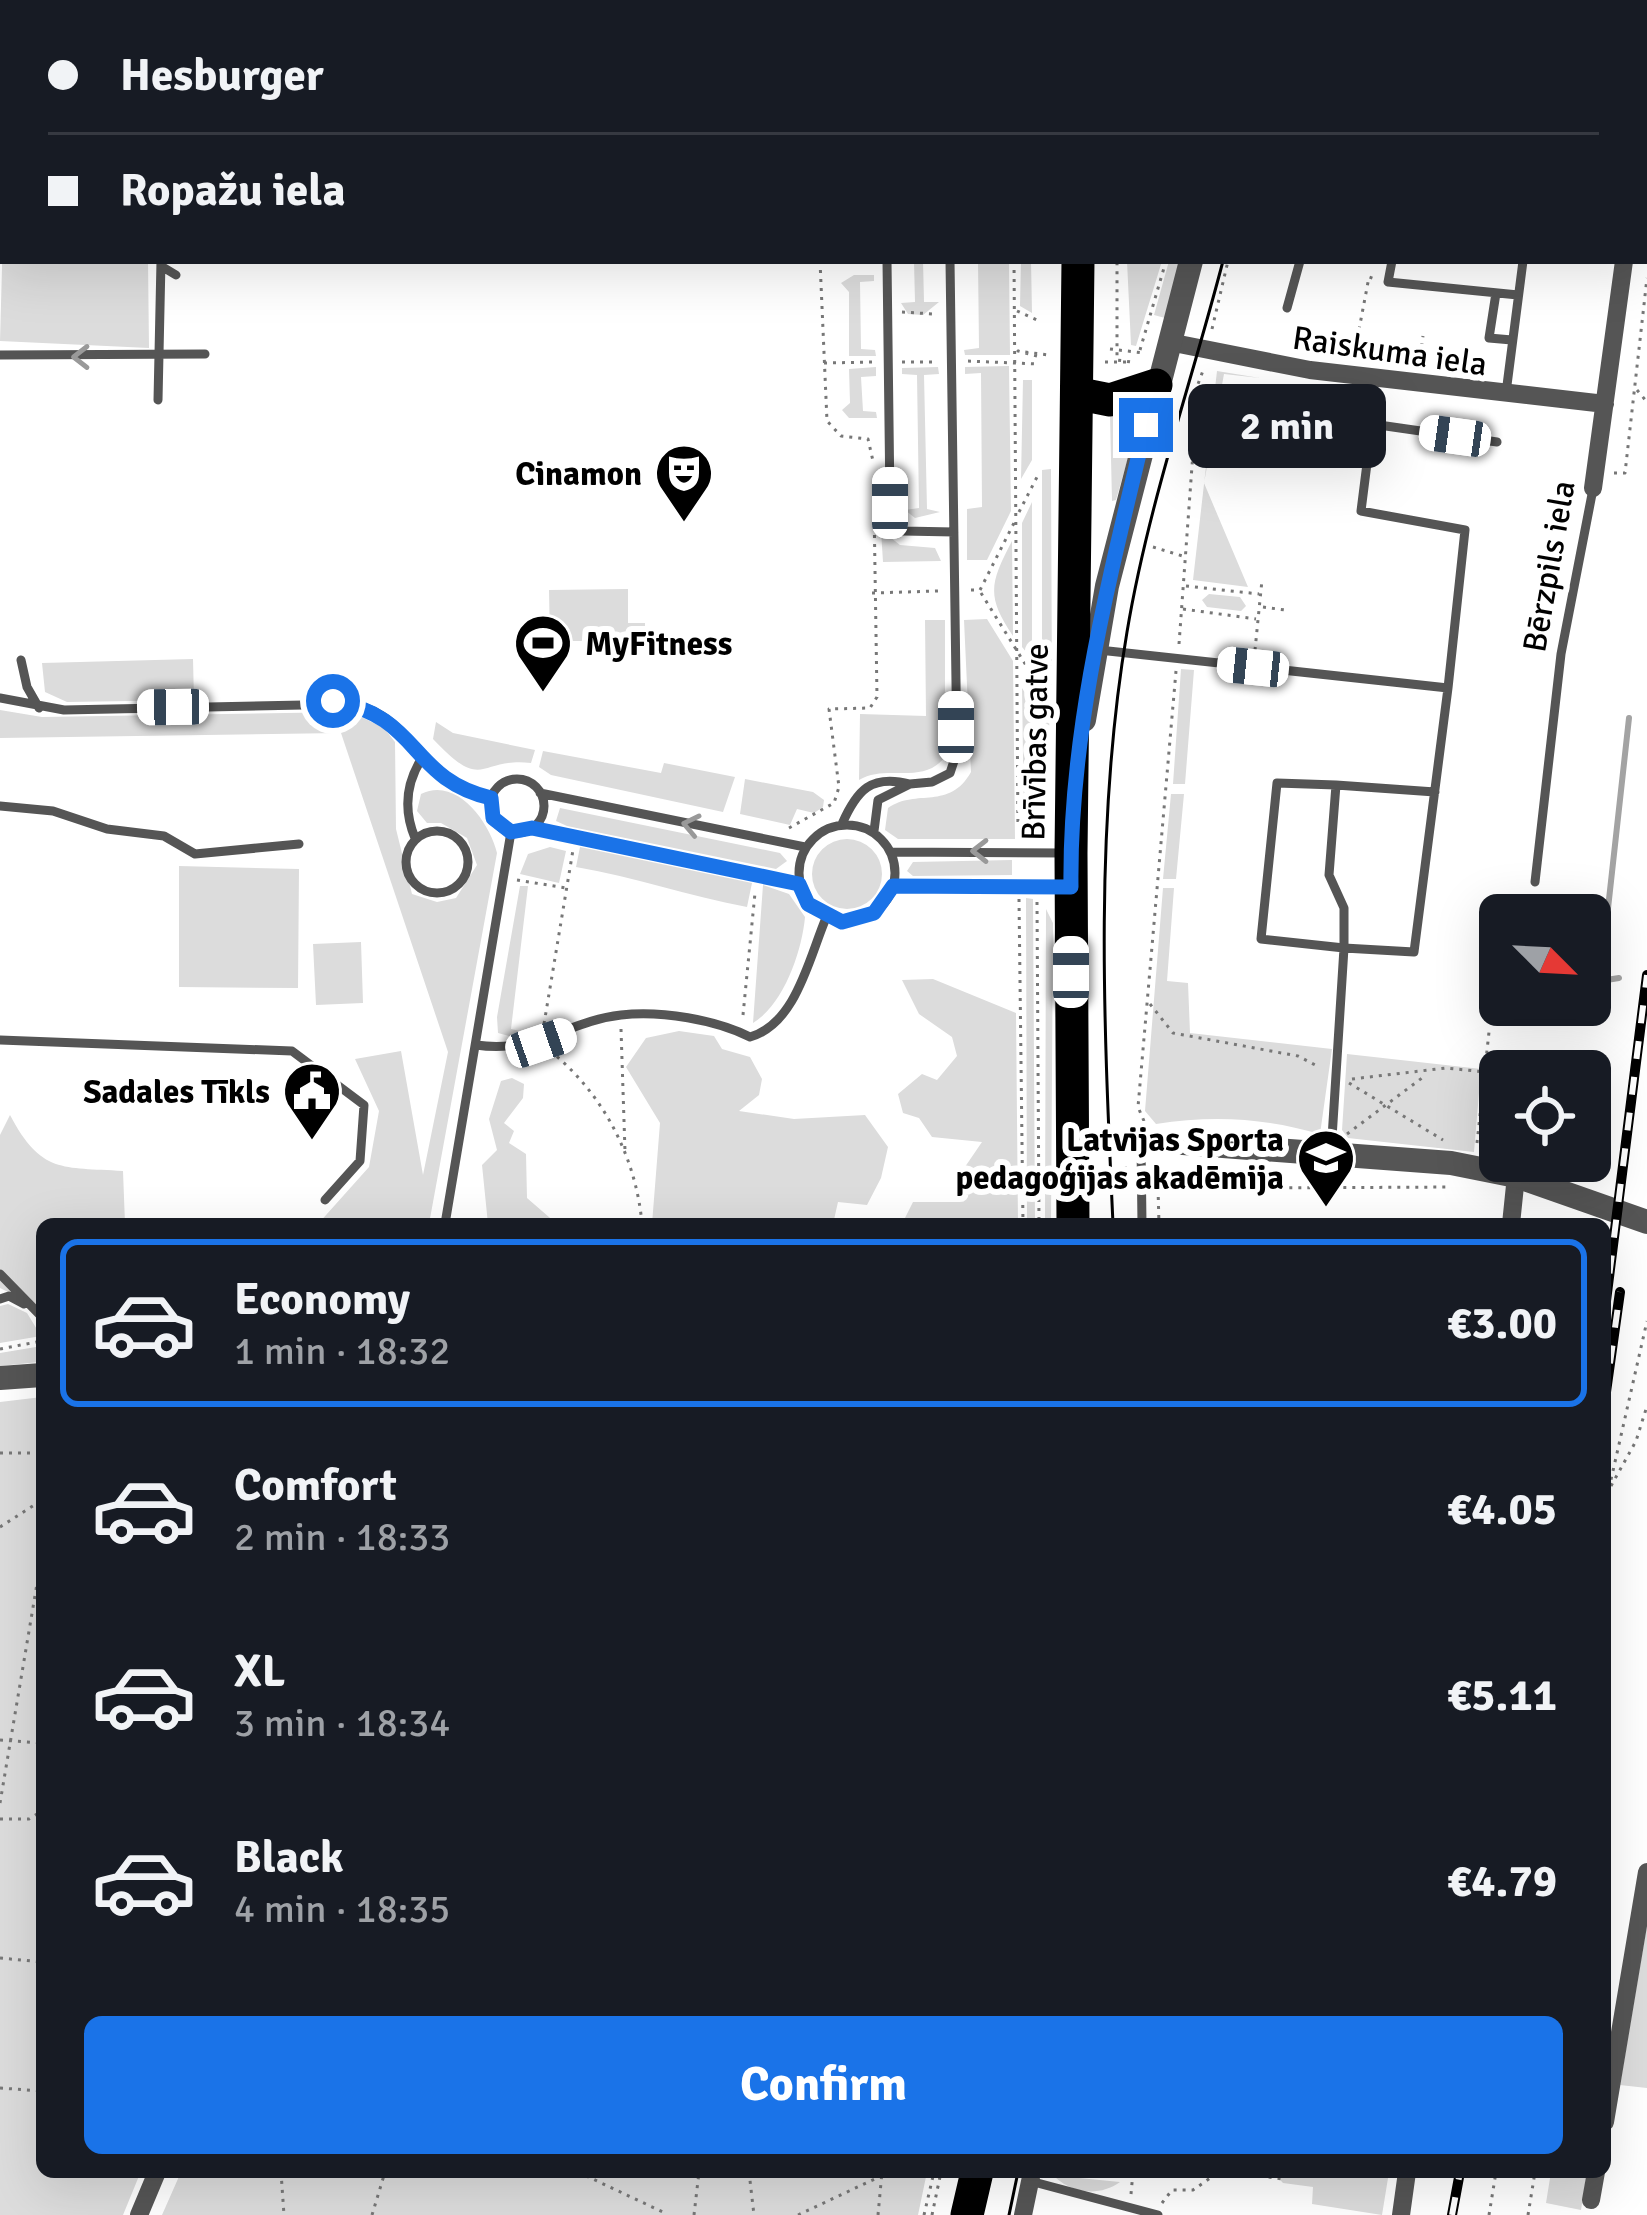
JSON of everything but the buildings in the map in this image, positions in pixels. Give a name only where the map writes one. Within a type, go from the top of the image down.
[{"type":"highway","name":"Brīvības gatve","points":[[1073,1218],[1071,870],[1078,264]]},
{"type":"highway","points":[[1080,394],[1110,400],[1157,359]]},
{"type":"highway","points":[[968,2215],[975,2178]]},
{"type":"street","points":[[1072,784],[1107,586],[1157,359],[1190,264]]},
{"type":"street","name":"Bērzpils iela","points":[[1594,480],[1624,264]]},
{"type":"street","name":"Raiskuma iela","points":[[1157,359],[1358,368],[1506,396],[1605,404]]},
{"type":"street","points":[[1072,1141],[1138,1136],[1479,1167]]},
{"type":"street","points":[[1508,1182],[1511,1218]]},
{"type":"street","points":[[1539,1182],[1647,1222]]},
{"type":"street","points":[[0,1378],[36,1375]]},
{"type":"street","points":[[1611,2086],[1647,1872]]},
{"type":"street","points":[[139,2215],[154,2178]]},
{"type":"street","points":[[1023,2215],[1031,2178]]},
{"type":"street","points":[[1401,2215],[1406,2178]]},
{"type":"street","points":[[1591,2200],[1595,2178]]},
{"type":"lane","points":[[161,264],[176,275]]},
{"type":"lane","points":[[158,400],[161,264]]},
{"type":"lane","points":[[886,264],[894,362],[890,503],[895,526],[903,531],[954,532]]},
{"type":"lane","points":[[842,824],[853,798],[867,784],[932,782],[950,773],[956,752],[950,264]]},
{"type":"lane","points":[[1288,308],[1299,264]]},
{"type":"lane","points":[[1391,264],[1388,282],[1518,295]]},
{"type":"lane","points":[[1506,396],[1523,264]]},
{"type":"lane","points":[[161,284],[176,300]]},
{"type":"lane","points":[[1496,293],[1490,338],[1512,340]]},
{"type":"lane","points":[[0,356],[205,354]]},
{"type":"lane","points":[[1358,368],[1358,415],[1372,424],[1497,442]]},
{"type":"lane","points":[[1372,424],[1361,512],[1465,530],[1448,688],[1435,792],[1414,952],[1261,939],[1277,783],[1435,792]]},
{"type":"lane","name":"Bērzpils iela","points":[[1535,881],[1561,653],[1594,480]]},
{"type":"lane","points":[[1097,650],[1448,688]]},
{"type":"lane","points":[[21,660],[26,687],[39,708]]},
{"type":"lane","points":[[0,698],[39,708],[333,701],[370,708],[391,720],[447,782],[491,798]]},
{"type":"lane","points":[[415,838],[436,830],[459,838],[469,861],[456,887],[439,893],[414,883],[406,861],[415,838],[408,797],[411,776],[422,758]]},
{"type":"lane","points":[[491,798],[512,779],[530,783],[540,793],[806,848]]},
{"type":"lane","points":[[874,832],[878,800],[910,784]]},
{"type":"lane","points":[[1331,1154],[1344,948],[1344,908],[1329,875],[1336,785]]},
{"type":"lane","points":[[532,828],[543,812],[540,793]]},
{"type":"lane","points":[[491,798],[493,818],[511,832],[532,828],[799,884]]},
{"type":"lane","points":[[0,806],[164,836],[195,854],[299,844]]},
{"type":"lane","points":[[842,824],[874,832],[890,852],[893,886],[874,913],[859,920],[826,918],[808,904],[799,884],[806,848],[820,832],[842,824]]},
{"type":"lane","points":[[446,1218],[511,832]]},
{"type":"lane","points":[[890,852],[1071,870]]},
{"type":"lane","points":[[893,886],[1071,870]]},
{"type":"lane","points":[[476,1046],[541,1043],[621,1015],[727,1025],[751,1036],[770,1031],[787,1010],[826,918]]},
{"type":"lane","points":[[0,1040],[292,1051],[364,1105],[360,1161],[325,1200]]},
{"type":"lane","points":[[1138,1136],[1142,1218]]},
{"type":"lane","points":[[0,1274],[36,1311]]},
{"type":"lane","points":[[0,1299],[9,1297],[36,1312]]},
{"type":"lane","points":[[1037,2178],[1156,2214]]},
{"type":"path","points":[[820,264],[830,427],[841,436],[868,439],[873,467]]},
{"type":"path","points":[[1015,264],[1018,834]]},
{"type":"path","points":[[1118,264],[1113,349],[1118,362]]},
{"type":"path","points":[[1157,359],[1166,264]]},
{"type":"path","points":[[1212,335],[1227,264]]},
{"type":"path","points":[[1358,368],[1369,278],[1388,282]]},
{"type":"path","points":[[1594,480],[1625,473],[1647,278]]},
{"type":"path","points":[[898,304],[914,317],[933,314],[939,308]]},
{"type":"path","points":[[1015,310],[1037,320]]},
{"type":"path","points":[[1419,366],[1423,336]]},
{"type":"path","points":[[1113,349],[1205,367],[1198,384],[1189,558],[1138,1136],[1126,1210]]},
{"type":"path","points":[[1030,353],[1018,351],[1037,356]]},
{"type":"path","points":[[894,362],[899,354]]},
{"type":"path","points":[[824,363],[941,362],[940,354]]},
{"type":"path","points":[[952,362],[1037,364]]},
{"type":"path","points":[[1636,388],[1647,402]]},
{"type":"path","points":[[765,840],[768,828],[796,827],[834,803],[839,787],[829,710],[870,708],[877,697],[874,487]]},
{"type":"path","points":[[875,527],[884,529]]},
{"type":"path","points":[[1153,547],[1189,558]]},
{"type":"path","points":[[1253,667],[1262,580]]},
{"type":"path","points":[[1186,586],[1261,595]]},
{"type":"path","points":[[980,590],[1037,683]]},
{"type":"path","points":[[1260,607],[1285,610]]},
{"type":"path","points":[[1183,610],[1258,619]]},
{"type":"path","points":[[1224,627],[1226,615]]},
{"type":"path","points":[[574,838],[541,1043],[585,1079],[625,1154]]},
{"type":"path","points":[[742,1032],[758,875]]},
{"type":"path","points":[[515,880],[566,888]]},
{"type":"path","points":[[1019,896],[1023,1218]]},
{"type":"path","points":[[1037,899],[1039,1218]]},
{"type":"path","points":[[1149,1002],[1173,1033],[1298,1056],[1336,1076]]},
{"type":"path","points":[[621,1015],[625,1154],[641,1218]]},
{"type":"path","points":[[1487,1050],[1489,1031]]},
{"type":"path","points":[[1474,1167],[1463,1151],[1344,1080],[1428,1074],[1446,1068],[1479,1071]]},
{"type":"path","points":[[1331,1154],[1428,1074]]},
{"type":"path","points":[[1474,1167],[1479,1124]]},
{"type":"path","points":[[1157,1172],[1252,1177],[1263,1187],[1450,1187]]},
{"type":"path","points":[[1611,1481],[1647,1321]]},
{"type":"path","points":[[0,1349],[36,1342]]},
{"type":"path","points":[[1611,1486],[1636,1442],[1647,1406]]},
{"type":"path","points":[[0,1453],[36,1453]]},
{"type":"path","points":[[0,1527],[36,1504]]},
{"type":"path","points":[[0,1803],[36,1590]]},
{"type":"path","points":[[0,1740],[36,1743]]},
{"type":"path","points":[[0,1819],[36,1815]]},
{"type":"path","points":[[0,1958],[36,1961]]},
{"type":"path","points":[[0,2088],[36,2091]]},
{"type":"path","points":[[281,2178],[284,2215]]},
{"type":"path","points":[[372,2215],[383,2178]]},
{"type":"path","points":[[591,2178],[668,2214]]},
{"type":"path","points":[[694,2215],[698,2178]]},
{"type":"path","points":[[750,2178],[754,2215]]},
{"type":"path","points":[[798,2215],[873,2178]]},
{"type":"path","points":[[878,2215],[881,2178]]},
{"type":"path","points":[[925,2215],[936,2178]]},
{"type":"path","points":[[932,2215],[937,2178]]},
{"type":"path","points":[[1125,2208],[1132,2178]]},
{"type":"path","points":[[1156,2214],[1172,2190],[1193,2190],[1210,2178]]},
{"type":"path","points":[[1275,2178],[1282,2179]]},
{"type":"path","points":[[1489,2215],[1495,2178]]},
{"type":"path","points":[[1528,2215],[1534,2178]]},
{"type":"shaded area","points":[[2,264],[148,264],[149,348],[0,341]]},
{"type":"shaded area","points":[[914,264],[923,264],[924,302],[939,302],[923,315],[908,314],[901,303],[915,302]]},
{"type":"shaded area","points":[[978,264],[1009,264],[1010,355],[965,355],[964,350],[979,348]]},
{"type":"shaded area","points":[[1021,264],[1031,264],[1032,313],[1020,306]]},
{"type":"shaded area","points":[[1127,264],[1161,264],[1136,346],[1131,345]]},
{"type":"shaded area","points":[[1168,264],[1179,264],[1165,318],[1154,315]]},
{"type":"shaded area","points":[[854,275],[874,275],[874,281],[860,282],[861,349],[875,350],[876,356],[849,356],[849,292],[841,283]]},
{"type":"shaded area","points":[[1009,366],[1011,511],[987,560],[967,560],[967,509],[982,507],[981,373],[965,374],[965,367]]},
{"type":"shaded area","points":[[876,367],[876,376],[861,377],[863,411],[876,412],[877,418],[849,418],[842,410],[850,403],[849,369]]},
{"type":"shaded area","points":[[938,367],[939,374],[924,375],[927,509],[940,512],[915,518],[905,510],[919,508],[917,375],[902,374],[902,368]]},
{"type":"shaded area","points":[[1217,371],[1260,378],[1224,374],[1204,481]]},
{"type":"shaded area","points":[[1023,380],[1032,380],[1032,460],[1021,479]]},
{"type":"shaded area","points":[[1143,405],[1116,500],[1112,501],[1110,415]]},
{"type":"shaded area","points":[[1051,469],[1052,699],[1042,791],[1042,470]]},
{"type":"shaded area","points":[[1204,483],[1248,587],[1193,580]]},
{"type":"shaded area","points":[[1032,502],[1032,659],[1022,647],[1022,523]]},
{"type":"shaded area","points":[[881,530],[900,545],[935,548],[941,561],[883,562]]},
{"type":"shaded area","points":[[1012,541],[1013,636],[998,610],[994,589]]},
{"type":"shaded area","points":[[628,589],[628,623],[645,623],[645,634],[614,641],[550,641],[549,590]]},
{"type":"shaded area","points":[[1209,594],[1240,597],[1246,606],[1241,611],[1207,607],[1202,600]]},
{"type":"shaded area","points":[[987,619],[1013,661],[1015,839],[898,839],[885,830],[888,808],[953,791],[971,772],[964,620]]},
{"type":"shaded area","points":[[925,620],[945,620],[945,757],[936,766],[915,773],[881,773],[859,780],[860,714],[926,716]]},
{"type":"shaded area","points":[[193,659],[194,700],[67,702],[45,692],[42,663]]},
{"type":"shaded area","points":[[1181,669],[1194,670],[1185,784],[1173,784]]},
{"type":"shaded area","points":[[1022,688],[1033,706],[1032,811],[1024,825]]},
{"type":"shaded area","points":[[0,710],[42,717],[351,712],[384,728],[395,742],[396,829],[412,894],[437,902],[456,898],[477,865],[467,838],[441,823],[427,823],[417,811],[421,794],[447,791],[479,816],[497,853],[430,1218],[323,1218],[369,1167],[379,1111],[355,1059],[401,1051],[423,1175],[448,1052],[341,733],[0,738]]},
{"type":"shaded area","points":[[436,722],[453,733],[535,750],[531,763],[481,769],[463,765],[433,739]]},
{"type":"shaded area","points":[[543,751],[661,773],[664,763],[735,777],[723,812],[551,775],[539,767]]},
{"type":"shaded area","points":[[745,779],[813,792],[824,800],[823,807],[814,813],[797,809],[790,825],[740,814]]},
{"type":"shaded area","points":[[1171,794],[1184,794],[1176,879],[1163,879]]},
{"type":"shaded area","points":[[560,808],[780,853],[787,861],[776,869],[567,826],[556,821]]},
{"type":"shaded area","points":[[847,839],[872,849],[882,874],[872,899],[847,909],[822,899],[812,874],[822,849]]},
{"type":"shaded area","points":[[550,847],[566,851],[559,883],[520,874],[528,854]]},
{"type":"shaded area","points":[[580,847],[752,883],[747,907],[576,867]]},
{"type":"shaded area","points":[[1012,860],[1012,875],[913,876],[907,871],[913,862]]},
{"type":"shaded area","points":[[179,866],[299,869],[298,988],[179,987]]},
{"type":"shaded area","points":[[763,885],[789,894],[805,917],[789,976],[774,1003],[753,1023]]},
{"type":"shaded area","points":[[520,886],[528,886],[511,1029],[520,1031],[517,1038],[498,1033],[497,1017]]},
{"type":"shaded area","points":[[1163,888],[1174,888],[1167,981],[1188,983],[1190,1033],[1332,1049],[1320,1134],[1239,1120],[1156,1124],[1145,1111]]},
{"type":"shaded area","points":[[1026,898],[1033,899],[1035,1218],[1027,1218]]},
{"type":"shaded area","points":[[1046,909],[1053,923],[1051,1218],[1045,1218]]},
{"type":"shaded area","points":[[361,942],[363,1003],[316,1005],[313,944]]},
{"type":"shaded area","points":[[933,979],[1016,1013],[1018,1218],[905,1218],[913,1202],[959,1202],[956,1180],[982,1142],[932,1137],[919,1118],[903,1113],[898,1094],[922,1074],[937,1080],[957,1056],[952,1037],[919,1014],[902,980]]},
{"type":"shaded area","points":[[679,1031],[714,1036],[722,1049],[750,1057],[762,1079],[759,1095],[739,1111],[794,1119],[865,1115],[888,1147],[881,1178],[867,1205],[838,1202],[834,1218],[652,1218],[660,1123],[626,1067],[646,1038]]},
{"type":"shaded area","points":[[1347,1054],[1479,1069],[1474,1152],[1348,1138],[1342,1130]]},
{"type":"shaded area","points":[[512,1078],[524,1084],[523,1098],[504,1123],[514,1131],[509,1143],[526,1154],[527,1198],[550,1218],[487,1218],[482,1165],[497,1150],[489,1119],[501,1081]]},
{"type":"shaded area","points":[[10,1115],[32,1148],[55,1164],[123,1171],[125,1218],[36,1218],[36,1306],[0,1288],[0,1135]]},
{"type":"shaded area","points":[[8,1304],[27,1313],[36,1337],[0,1343],[0,1306]]},
{"type":"shaded area","points":[[36,1347],[36,1362],[0,1366],[0,1353]]},
{"type":"shaded area","points":[[36,1398],[36,2178],[138,2178],[123,2215],[0,2215],[0,1402]]},
{"type":"shaded area","points":[[1647,1925],[1647,2088],[1620,2085]]},
{"type":"shaded area","points":[[178,2178],[926,2178],[918,2215],[162,2215]]},
{"type":"shaded area","points":[[1057,2178],[1120,2182],[1084,2191]]},
{"type":"shaded area","points":[[1278,2178],[1388,2178],[1382,2215],[1312,2204],[1313,2187],[1283,2183]]},
{"type":"shaded area","points":[[1550,2178],[1586,2178],[1581,2210],[1546,2203]]},
{"type":"waterway","points":[[1610,894],[1629,718]]},
{"type":"waterway","points":[[1611,979],[1619,978]]},
{"type":"tram line","points":[[1113,1218],[1104,927],[1117,705],[1146,538],[1222,264]]},
{"type":"tram line","points":[[1009,2215],[1017,2178]]},
{"type":"railway","points":[[1611,1261],[1647,975]]},
{"type":"railway","points":[[1611,1356],[1620,1292]]},
{"type":"railway","points":[[1452,2215],[1459,2178]]},
{"type":"place","name":"Cinamon","points":[[684,524]]},
{"type":"place","name":"MyFitness","points":[[543,694]]},
{"type":"place","name":"Sadales Tīkls","points":[[312,1142]]},
{"type":"place","name":"Latvijas Sporta pedagoģijas akadēmija","points":[[1326,1209]]},
{"type":"route","points":[[333,701],[370,708],[391,720],[430,769],[470,793],[491,798],[493,818],[511,832],[532,828],[799,884],[808,904],[826,918],[842,922],[874,913],[893,886],[1071,887],[1072,784],[1107,586],[1146,425]]}]
